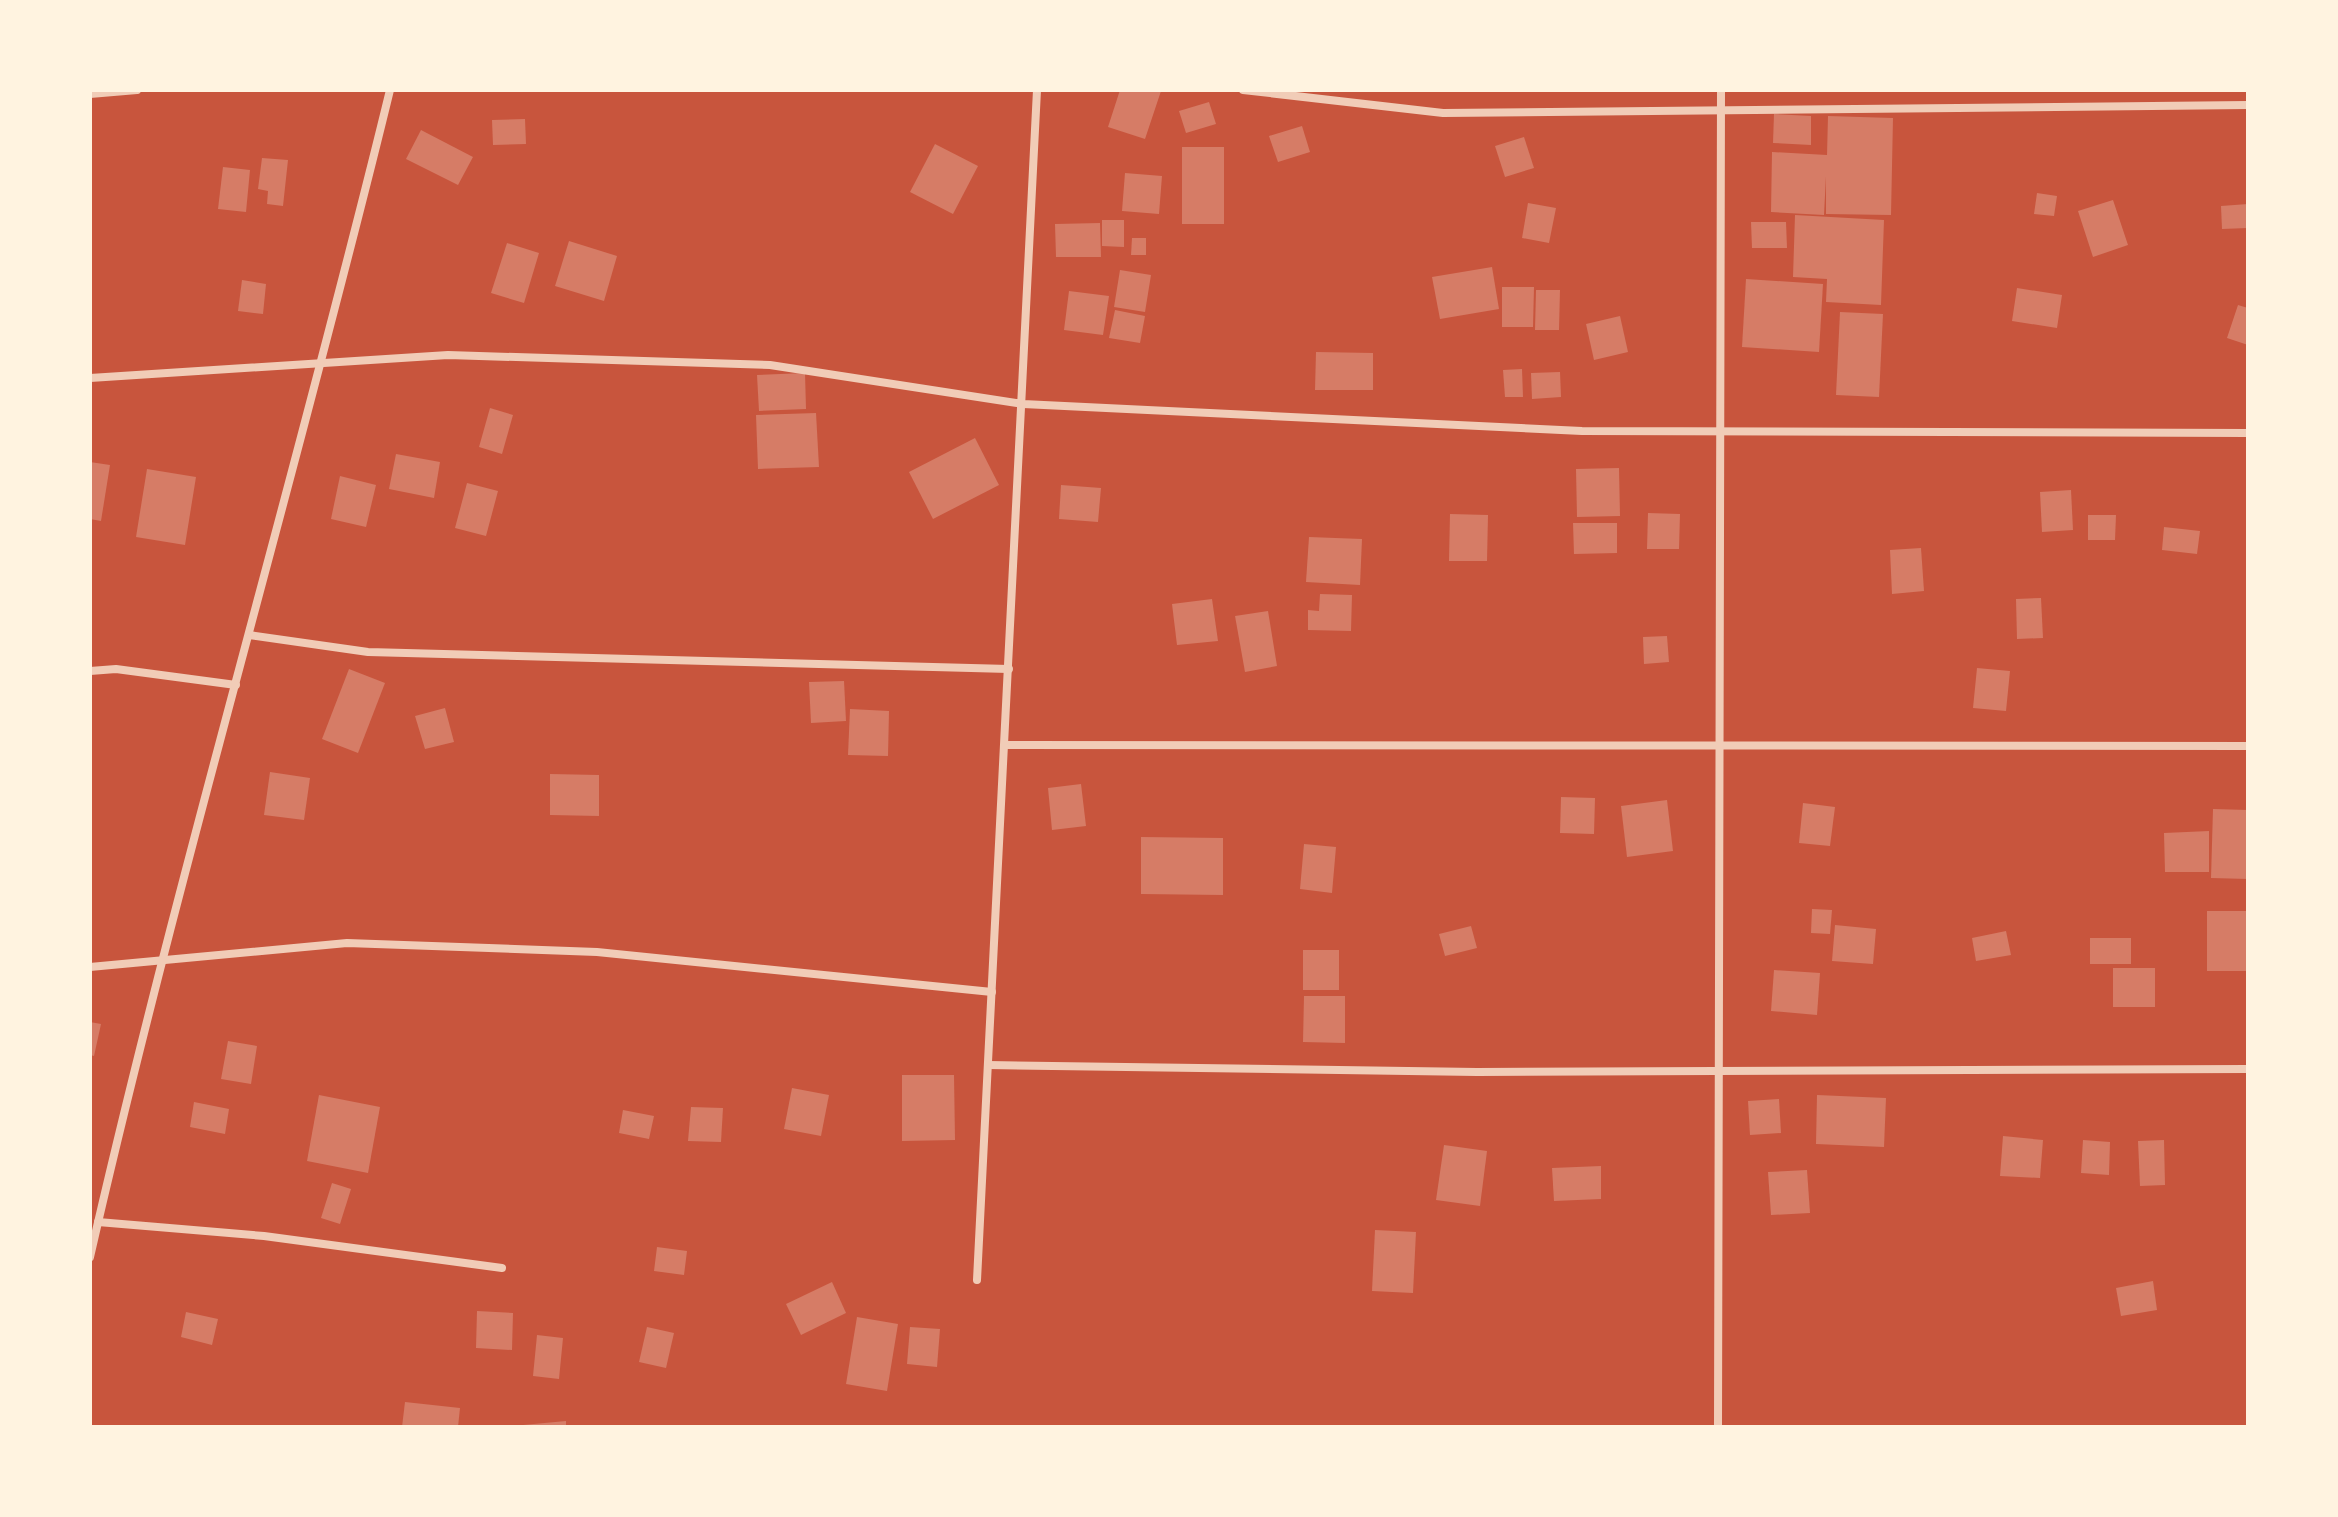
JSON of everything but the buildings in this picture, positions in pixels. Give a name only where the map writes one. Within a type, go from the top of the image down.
[{"type":"street","points":[[90,94],[137,90]]},
{"type":"street","points":[[90,1257],[160,960],[324,362],[390,90]]},
{"type":"street","points":[[977,1280],[1037,90]]},
{"type":"street","points":[[1243,90],[1443,113],[2248,105]]},
{"type":"street","points":[[1718,1427],[1721,90]]},
{"type":"street","points":[[90,378],[448,355],[770,365],[1023,404],[1582,431],[2248,433]]},
{"type":"street","points":[[249,635],[368,652],[1009,669]]},
{"type":"street","points":[[90,671],[116,669],[236,685]]},
{"type":"street","points":[[1005,745],[2248,746]]},
{"type":"street","points":[[90,967],[347,943],[597,952],[992,992]]},
{"type":"street","points":[[988,1065],[1719,1071],[2248,1069]]},
{"type":"street","points":[[98,1222],[264,1236],[502,1268]]}]
